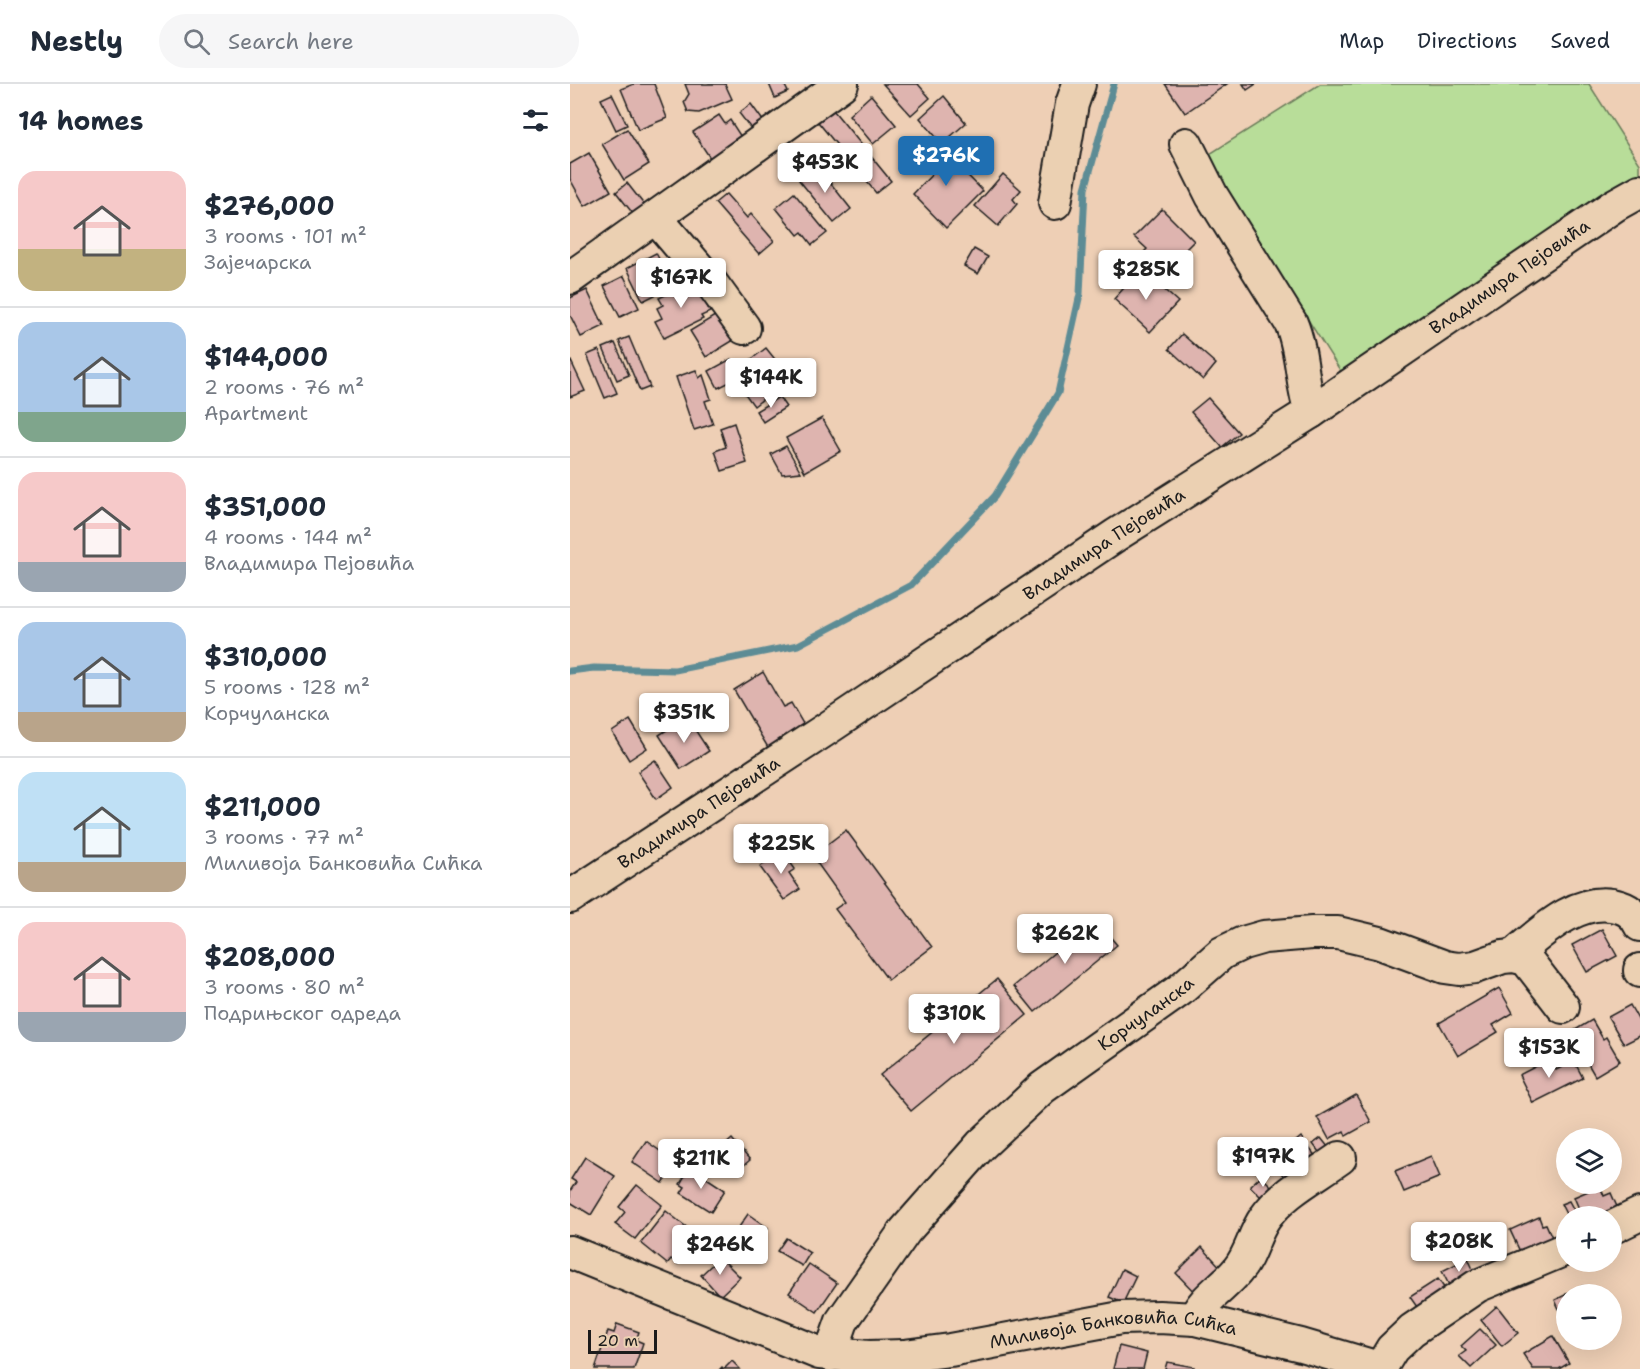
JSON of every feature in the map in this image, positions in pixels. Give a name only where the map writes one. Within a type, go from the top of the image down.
[{"type":"street","points":[[570,278],[842,84]]},
{"type":"street","points":[[1055,203],[1072,104],[1079,84]]},
{"type":"street","points":[[1186,144],[1212,196],[1291,323],[1298,340],[1305,394],[1311,412]]},
{"type":"street","name":"Владимира Пејовића","points":[[570,897],[835,724],[1116,535],[1311,412],[1605,212],[1640,191]]},
{"type":"street","points":[[656,218],[712,284],[744,328]]},
{"type":"street","points":[[1514,956],[1552,923],[1582,908],[1596,904],[1610,903],[1624,908],[1637,917],[1640,925]]},
{"type":"street","name":"Корчуланска","points":[[830,1355],[842,1321],[905,1231],[981,1145],[1042,1088],[1180,990],[1222,953],[1242,943],[1264,938],[1338,933],[1380,943],[1445,967],[1458,969],[1475,967],[1503,957],[1514,956]]},
{"type":"street","points":[[1514,956],[1526,959],[1563,1007]]},
{"type":"street","points":[[1195,1319],[1198,1310],[1237,1271],[1247,1256],[1259,1227],[1272,1209],[1295,1189],[1340,1158]]},
{"type":"street","points":[[1622,1223],[1640,1214]]},
{"type":"street","name":"Миливоја Банковића Сићка","points":[[570,1252],[801,1348],[868,1363],[1121,1318],[1159,1317],[1195,1319],[1300,1357],[1381,1369]]},
{"type":"street","points":[[1381,1369],[1392,1348],[1412,1330],[1477,1286],[1556,1254]]},
{"type":"green space","points":[[1320,84],[1589,84],[1640,164],[1640,185],[1343,375],[1205,157]]},
{"type":"building","points":[[634,84],[654,84],[667,118],[638,130],[621,89]]},
{"type":"building","points":[[685,84],[725,84],[732,99],[699,113],[688,112],[684,102],[689,94]]},
{"type":"building","points":[[769,84],[784,84],[788,92],[775,98]]},
{"type":"building","points":[[883,84],[918,84],[930,98],[911,115]]},
{"type":"building","points":[[1165,84],[1227,84],[1185,113]]},
{"type":"building","points":[[1243,84],[1256,84],[1247,90]]},
{"type":"building","points":[[612,94],[627,125],[616,130],[601,99]]},
{"type":"building","points":[[871,95],[896,125],[873,144],[849,115]]},
{"type":"building","points":[[944,96],[966,123],[942,144],[920,118]]},
{"type":"building","points":[[751,104],[764,122],[752,130],[739,113]]},
{"type":"building","points":[[829,105],[891,181],[876,193],[814,117]]},
{"type":"building","points":[[719,115],[725,124],[730,120],[743,140],[712,161],[693,132]]},
{"type":"building","points":[[627,129],[649,164],[624,180],[602,144]]},
{"type":"building","points":[[930,137],[983,191],[946,228],[913,194],[940,166],[921,146]]},
{"type":"building","points":[[589,153],[611,191],[585,206],[570,179],[570,164]]},
{"type":"building","points":[[817,166],[851,209],[834,223],[799,180]]},
{"type":"building","points":[[1003,174],[1021,190],[1013,199],[1017,204],[998,226],[975,206]]},
{"type":"building","points":[[627,183],[645,206],[634,215],[616,192]]},
{"type":"building","points":[[794,193],[827,233],[812,245],[802,232],[798,235],[776,208]]},
{"type":"building","points":[[726,194],[747,218],[751,214],[774,241],[759,254],[715,203]]},
{"type":"building","points":[[1162,209],[1194,241],[1185,250],[1191,256],[1166,281],[1141,255],[1147,249],[1134,237]]},
{"type":"building","points":[[974,249],[988,257],[978,274],[964,266]]},
{"type":"building","points":[[656,253],[673,286],[643,301],[627,268]]},
{"type":"building","points":[[1141,269],[1178,302],[1150,332],[1114,299]]},
{"type":"building","points":[[624,276],[639,308],[620,317],[604,286]]},
{"type":"building","points":[[695,281],[710,312],[701,316],[703,319],[664,338],[655,321],[662,318],[657,308],[663,305],[659,298]]},
{"type":"building","points":[[587,290],[604,326],[581,337],[570,315],[570,298]]},
{"type":"building","points":[[718,314],[734,340],[706,357],[690,331]]},
{"type":"building","points":[[1182,334],[1216,364],[1203,380],[1169,349]]},
{"type":"building","points":[[629,337],[650,387],[640,391],[619,341]]},
{"type":"building","points":[[615,343],[629,375],[617,380],[603,348]]},
{"type":"building","points":[[766,348],[790,378],[754,406],[743,391],[753,384],[740,368]]},
{"type":"building","points":[[599,350],[617,393],[605,398],[587,355]]},
{"type":"building","points":[[570,359],[585,391],[570,397]]},
{"type":"building","points":[[731,359],[740,377],[718,388],[709,371]]},
{"type":"building","points":[[696,370],[699,378],[703,375],[711,399],[705,401],[713,424],[694,430],[676,377]]},
{"type":"building","points":[[779,397],[786,407],[763,422],[756,411]]},
{"type":"building","points":[[1208,398],[1239,433],[1222,447],[1191,412]]},
{"type":"building","points":[[822,418],[841,451],[805,472],[786,438]]},
{"type":"building","points":[[734,423],[747,463],[722,471],[715,451],[726,447],[720,428]]},
{"type":"building","points":[[786,446],[801,472],[782,474],[771,454]]},
{"type":"building","points":[[763,672],[783,707],[791,703],[806,729],[770,751],[734,690]]},
{"type":"building","points":[[630,720],[647,748],[629,760],[612,732]]},
{"type":"building","points":[[682,720],[687,728],[692,725],[709,751],[681,769],[659,735]]},
{"type":"building","points":[[655,760],[673,787],[656,799],[638,772]]},
{"type":"building","points":[[846,830],[932,947],[888,980],[835,909],[845,902],[812,856]]},
{"type":"building","points":[[782,851],[795,869],[789,873],[800,889],[784,900],[760,867]]},
{"type":"building","points":[[1095,919],[1117,945],[1035,1012],[1014,986]]},
{"type":"building","points":[[1602,929],[1617,956],[1587,972],[1572,945]]},
{"type":"building","points":[[997,979],[1027,1015],[911,1111],[880,1075]]},
{"type":"building","points":[[1499,988],[1513,1013],[1493,1025],[1498,1032],[1458,1056],[1439,1023]]},
{"type":"building","points":[[1630,1005],[1640,1023],[1640,1036],[1624,1044],[1608,1017]]},
{"type":"building","points":[[1592,1020],[1603,1039],[1606,1037],[1620,1061],[1595,1076],[1570,1033]]},
{"type":"building","points":[[1550,1059],[1556,1070],[1574,1061],[1583,1078],[1533,1103],[1519,1075]]},
{"type":"building","points":[[1356,1095],[1371,1122],[1346,1136],[1344,1131],[1329,1139],[1317,1117]]},
{"type":"building","points":[[1301,1137],[1319,1161],[1289,1183],[1274,1164],[1283,1157],[1280,1154]]},
{"type":"building","points":[[1321,1138],[1333,1153],[1324,1159],[1313,1144]]},
{"type":"building","points":[[732,1139],[750,1160],[736,1172],[718,1151]]},
{"type":"building","points":[[646,1141],[677,1163],[663,1183],[632,1162]]},
{"type":"building","points":[[1431,1156],[1440,1177],[1404,1192],[1395,1171]]},
{"type":"building","points":[[585,1157],[615,1176],[591,1215],[570,1202],[570,1191],[576,1182],[571,1179]]},
{"type":"building","points":[[690,1167],[725,1190],[711,1212],[681,1193],[685,1187],[680,1184]]},
{"type":"building","points":[[1261,1176],[1275,1190],[1264,1200],[1250,1186]]},
{"type":"building","points":[[637,1185],[662,1205],[635,1239],[615,1224],[625,1212],[619,1207]]},
{"type":"building","points":[[1581,1194],[1603,1194],[1604,1196],[1611,1194],[1617,1206],[1578,1206],[1574,1197]]},
{"type":"building","points":[[1569,1201],[1572,1206],[1562,1206],[1561,1204]]},
{"type":"building","points":[[666,1211],[699,1237],[678,1264],[671,1259],[667,1264],[641,1243]]},
{"type":"building","points":[[748,1214],[768,1228],[760,1241],[739,1227]]},
{"type":"building","points":[[1539,1217],[1542,1225],[1546,1224],[1555,1244],[1523,1258],[1510,1230]]},
{"type":"building","points":[[786,1238],[810,1253],[802,1266],[777,1251]]},
{"type":"building","points":[[1202,1247],[1224,1271],[1198,1296],[1176,1273]]},
{"type":"building","points":[[720,1257],[740,1277],[720,1296],[701,1275]]},
{"type":"building","points":[[1468,1258],[1476,1276],[1451,1289],[1442,1271]]},
{"type":"building","points":[[809,1264],[837,1283],[817,1312],[789,1293]]},
{"type":"building","points":[[1122,1269],[1136,1276],[1123,1303],[1109,1297]]},
{"type":"building","points":[[1438,1279],[1445,1289],[1417,1307],[1410,1297]]},
{"type":"building","points":[[1497,1306],[1518,1333],[1502,1346],[1481,1320]]},
{"type":"building","points":[[617,1324],[639,1332],[636,1340],[643,1343],[634,1369],[595,1369],[608,1331],[614,1333]]},
{"type":"building","points":[[1480,1329],[1496,1345],[1471,1368],[1459,1356],[1466,1351],[1461,1346]]},
{"type":"building","points":[[1553,1336],[1556,1341],[1556,1350],[1561,1350],[1569,1363],[1559,1369],[1533,1369],[1523,1354]]},
{"type":"building","points":[[1119,1346],[1147,1353],[1143,1369],[1113,1369]]},
{"type":"building","points":[[732,1361],[740,1369],[724,1369]]},
{"type":"building","points":[[1167,1362],[1194,1367],[1193,1369],[1165,1369]]},
{"type":"waterway","points":[[570,671],[594,668],[675,670],[798,645],[911,585],[995,496],[1058,393],[1080,294],[1085,189],[1114,84]]}]
